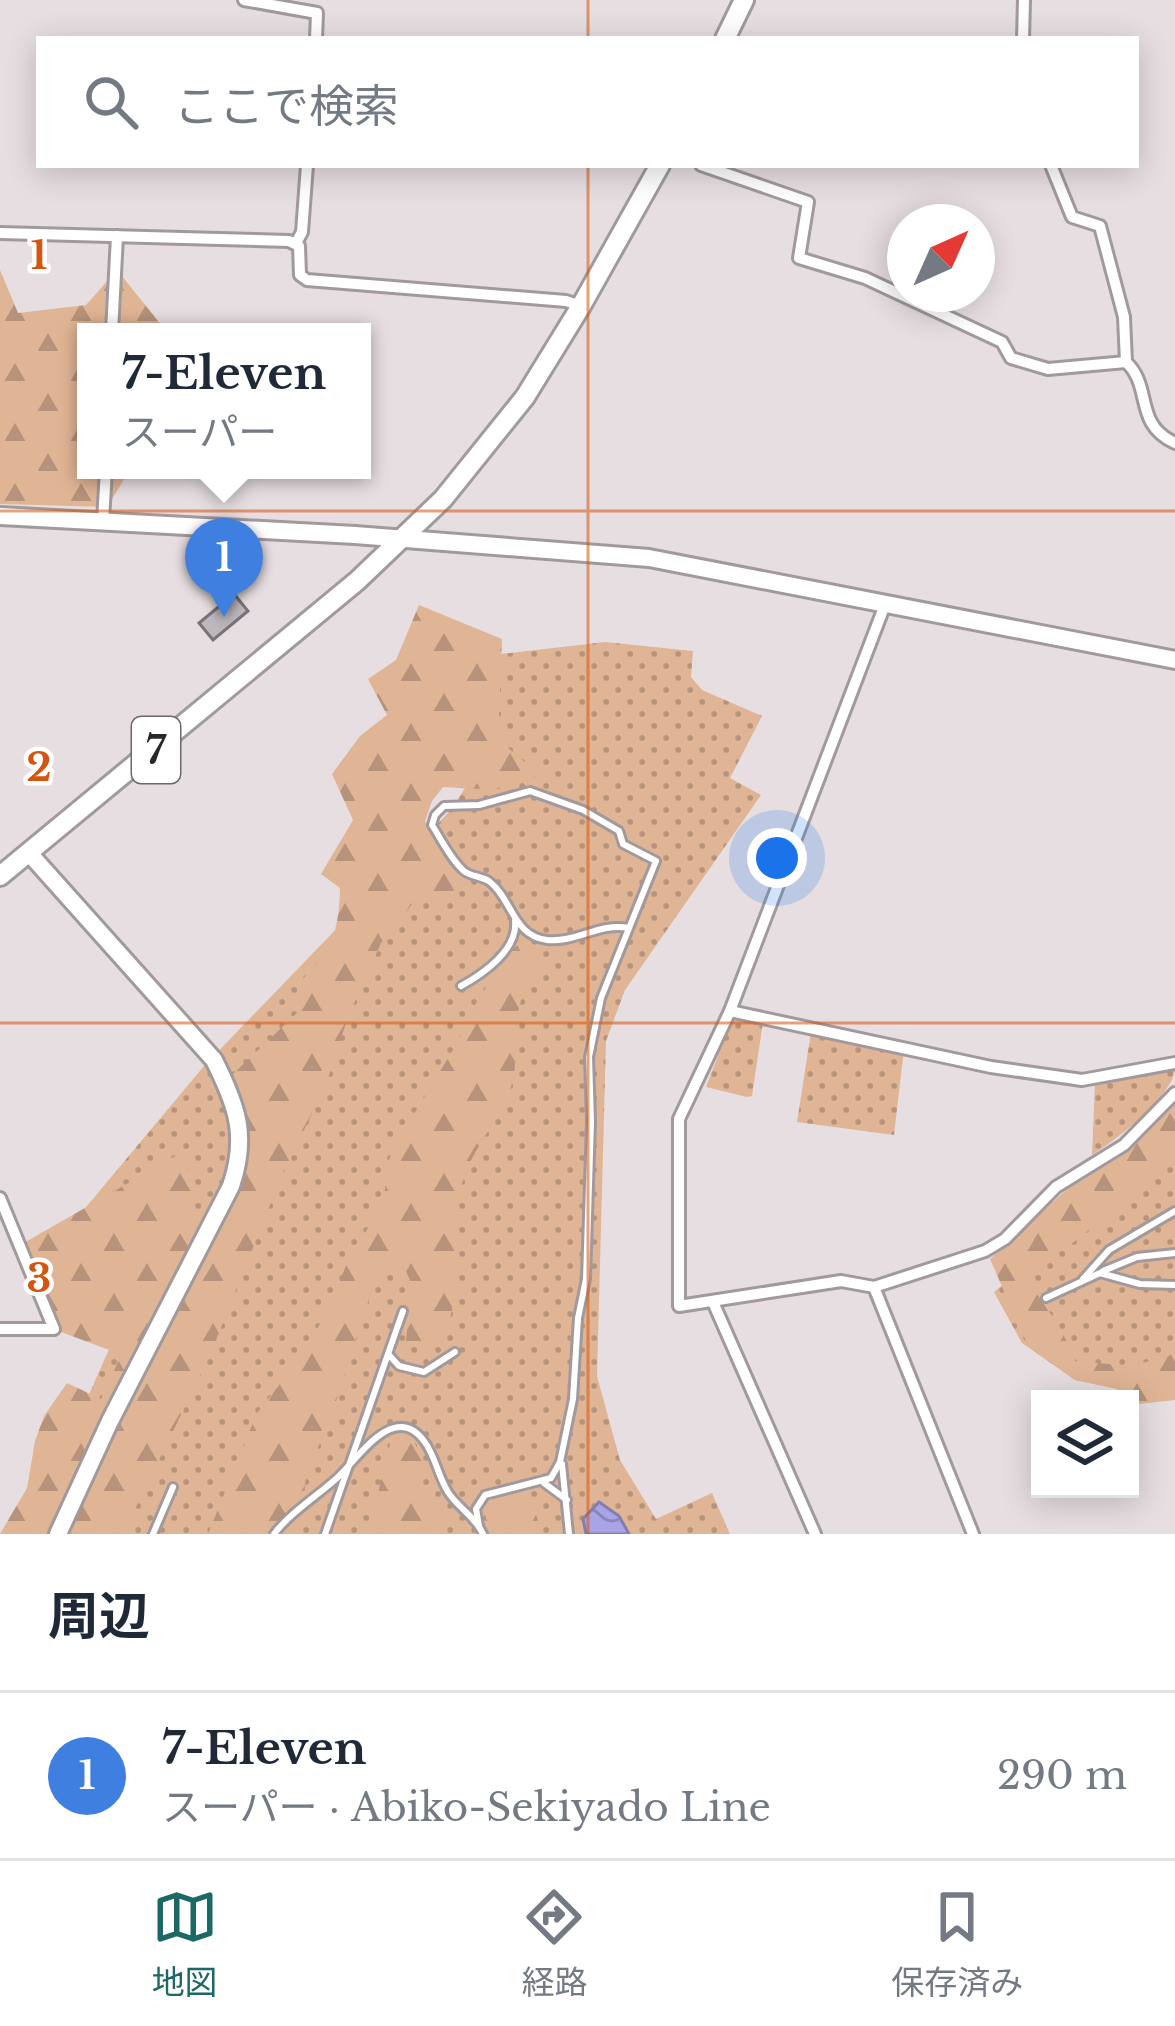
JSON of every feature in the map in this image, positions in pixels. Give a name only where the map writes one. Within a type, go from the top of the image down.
[{"type":"main road","points":[[726,36],[744,0]]},
{"type":"main road","name":"7","points":[[0,876],[403,539],[501,430],[581,306],[658,168]]},
{"type":"street","points":[[244,0],[317,13],[316,36]]},
{"type":"street","points":[[1023,36],[1024,0]]},
{"type":"street","points":[[308,168],[302,232],[296,243],[300,275],[307,280],[581,306]]},
{"type":"street","points":[[710,168],[808,202],[799,258],[865,278],[1003,342],[1011,358],[1048,369],[1126,362]]},
{"type":"street","points":[[1052,168],[1072,217],[1100,226],[1124,317],[1126,362],[1134,370],[1149,423],[1159,436],[1175,443]]},
{"type":"street","points":[[0,233],[296,243]]},
{"type":"street","points":[[112,323],[117,236]]},
{"type":"street","points":[[104,520],[106,479]]},
{"type":"street","points":[[0,516],[650,558],[1175,660]]},
{"type":"street","points":[[886,602],[730,1011],[679,1119],[679,1306],[841,1281],[874,1287],[986,1251],[1005,1239],[1056,1187],[1124,1145],[1175,1093]]},
{"type":"street","points":[[29,853],[214,1060],[230,1091],[241,1157],[231,1186],[110,1420],[58,1534]]},
{"type":"street","points":[[730,1011],[991,1067],[1082,1080],[1175,1063]]},
{"type":"street","points":[[0,1198],[54,1330],[0,1329]]},
{"type":"street","points":[[874,1287],[973,1534]]},
{"type":"street","points":[[713,1302],[815,1534]]},
{"type":"lane","points":[[481,1530],[476,1509],[485,1495],[541,1483],[557,1470],[574,1399],[578,1318],[586,1279],[589,1057],[601,998],[656,861],[623,844],[620,831],[583,810],[530,791],[479,805],[444,806],[435,814],[432,824],[465,872],[490,882],[515,921],[544,940],[604,926],[629,928]]},
{"type":"lane","points":[[460,986],[511,943],[515,921]]},
{"type":"lane","points":[[1081,1282],[1109,1250],[1175,1211]]},
{"type":"lane","points":[[1046,1298],[1137,1257],[1175,1253]]},
{"type":"lane","points":[[1100,1273],[1175,1285]]},
{"type":"lane","points":[[325,1534],[403,1311]]},
{"type":"lane","points":[[389,1355],[409,1370],[424,1372],[455,1352]]},
{"type":"lane","points":[[274,1534],[381,1432],[412,1430],[424,1440],[448,1493],[481,1530]]},
{"type":"lane","points":[[560,1454],[569,1534]]},
{"type":"lane","points":[[541,1483],[567,1500]]},
{"type":"lane","points":[[153,1534],[173,1487]]},
{"type":"green space","points":[[0,270],[18,313],[86,305],[117,270],[160,323],[77,323],[77,479],[124,479],[107,507],[0,504]]},
{"type":"green space","points":[[419,605],[502,639],[499,718],[507,747],[539,774],[504,787],[443,787],[432,801],[425,821],[459,883],[439,900],[413,903],[381,943],[210,1355],[123,1534],[65,1534],[245,1167],[246,1121],[233,1074],[298,1012],[299,982],[332,940],[340,888],[321,874],[353,820],[332,774],[360,736],[387,715],[368,679],[396,660]]},
{"type":"green space","points":[[605,642],[693,651],[691,677],[702,690],[762,716],[730,778],[761,795],[625,990],[606,1041],[597,1376],[620,1460],[656,1519],[712,1493],[730,1534],[28,1534],[116,1333],[51,1249],[204,1066],[451,810],[477,769],[501,654]]},
{"type":"green space","points":[[528,940],[542,951],[541,959],[518,1012],[509,1093],[462,1184],[452,1311],[437,1347],[427,1349],[406,1341],[412,1285],[406,1271],[387,1270],[370,1296],[329,1423],[306,1474],[301,1534],[208,1534],[257,1413],[296,1364],[329,1309],[345,1268],[383,1202],[389,1159],[400,1137],[478,999],[509,954]]},
{"type":"green space","points":[[733,1017],[763,1022],[752,1096],[706,1087]]},
{"type":"green space","points":[[811,1032],[904,1049],[894,1135],[797,1122]]},
{"type":"green space","points":[[1175,1067],[1155,1103],[1092,1155],[1095,1083]]},
{"type":"green space","points":[[1175,1102],[1175,1161],[1037,1266],[1030,1284],[1061,1329],[1075,1361],[1131,1366],[1175,1354],[1175,1400],[1139,1404],[1139,1390],[1075,1380],[1028,1346],[990,1259],[1066,1190],[1121,1156]]},
{"type":"green space","points":[[1175,1142],[1175,1367],[1100,1385],[1075,1380],[1022,1343],[994,1292]]},
{"type":"green space","points":[[186,1150],[197,1230],[130,1363],[61,1332],[22,1244]]},
{"type":"green space","points":[[119,1360],[128,1367],[46,1534],[0,1534],[27,1488],[44,1416],[67,1383],[101,1399]]},
{"type":"green space","points":[[400,1428],[409,1433],[423,1458],[418,1484],[437,1500],[446,1518],[437,1534],[367,1534],[394,1432]]},
{"type":"green space","points":[[503,1491],[529,1496],[543,1534],[485,1534],[487,1497]]},
{"type":"water","points":[[599,1502],[619,1516],[629,1534],[586,1534],[583,1519]]},
{"type":"building","points":[[234,594],[248,611],[213,640],[199,623]]},
{"type":"place","name":"7-Eleven","points":[[224,617]]}]
